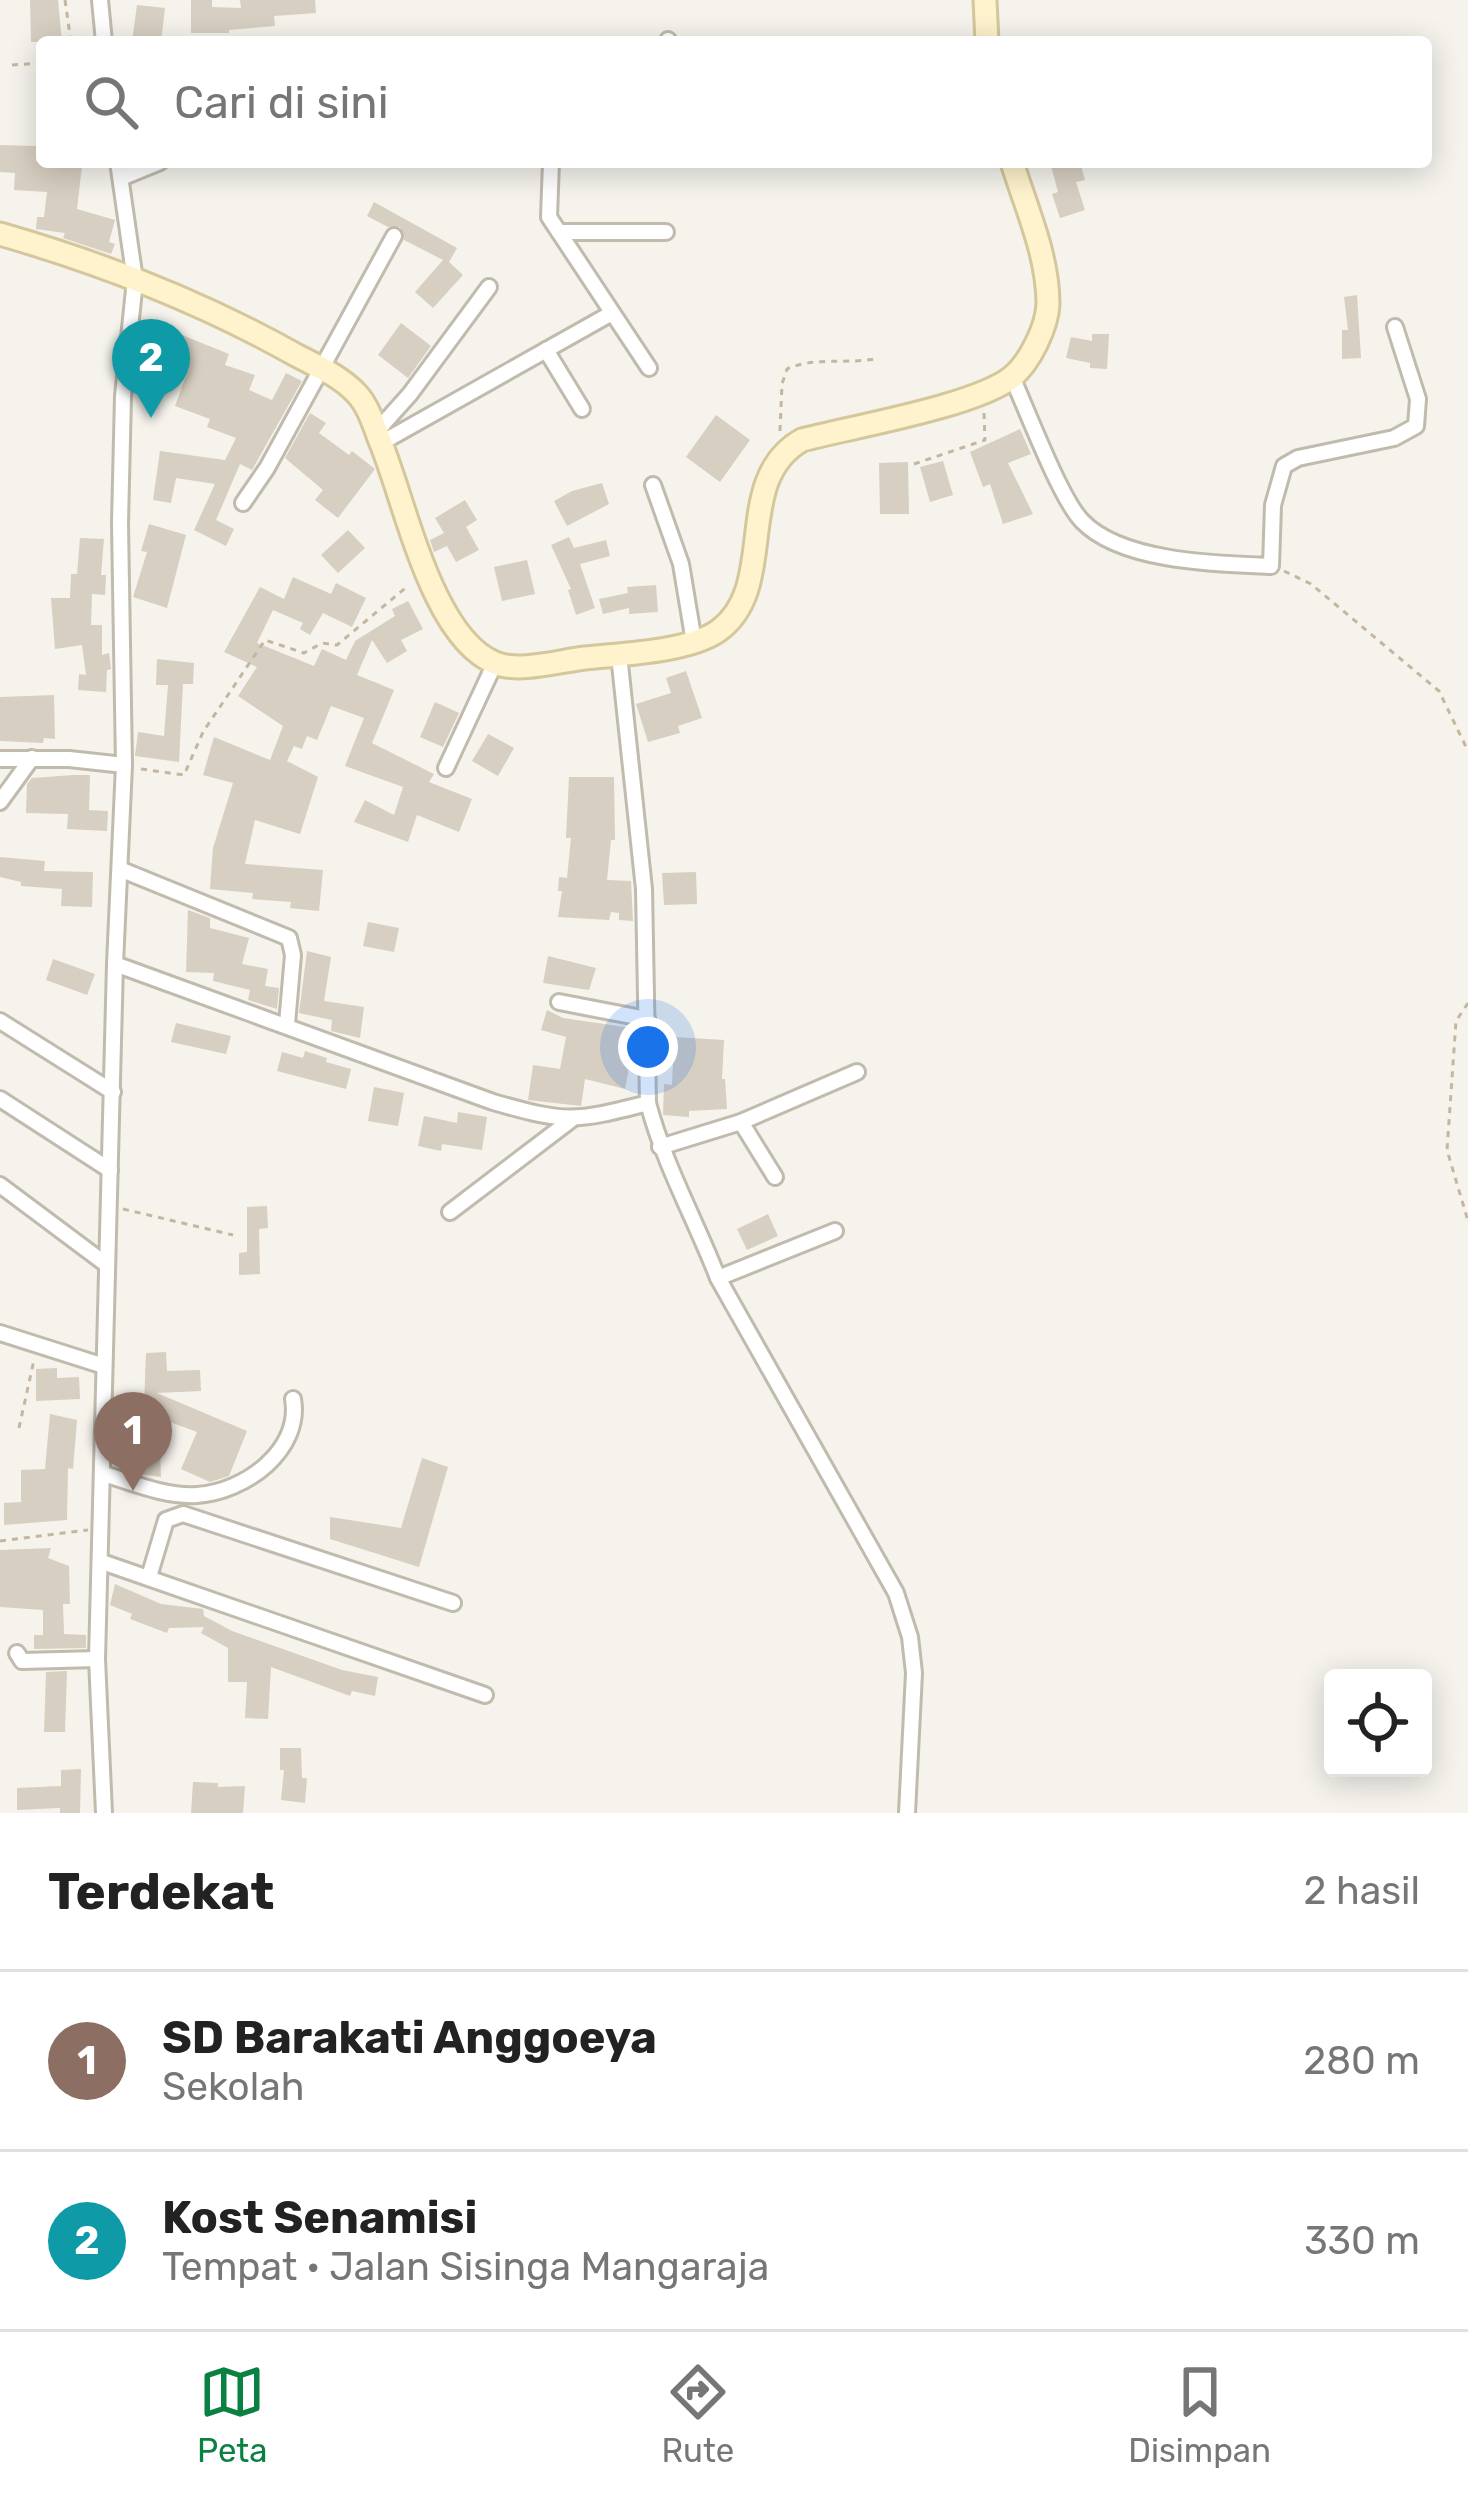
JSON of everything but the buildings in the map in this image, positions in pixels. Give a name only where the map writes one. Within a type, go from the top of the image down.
[{"type":"street","points":[[100,0],[103,36]]},
{"type":"street","points":[[985,0],[987,36]]},
{"type":"street","points":[[551,168],[549,218],[649,368]]},
{"type":"street","points":[[0,234],[135,280],[270,340],[322,369],[360,398],[379,438],[424,572],[453,624],[467,642],[495,663],[513,666],[619,655],[694,642],[716,632],[731,619],[743,596],[767,477],[782,451],[802,440],[978,394],[1012,376],[1039,337],[1048,309],[1045,268],[1014,168]]},
{"type":"street","points":[[104,1813],[98,1659],[115,964],[122,870],[120,524],[123,396],[135,280],[120,170]]},
{"type":"street","points":[[559,232],[666,232]]},
{"type":"street","points":[[243,503],[394,236]]},
{"type":"street","points":[[379,438],[489,286]]},
{"type":"street","points":[[379,438],[612,313]]},
{"type":"street","points":[[1012,376],[1078,518],[1100,536],[1206,563],[1271,566],[1274,505],[1284,466],[1298,458],[1394,438],[1416,426],[1418,399],[1395,327]]},
{"type":"street","points":[[546,350],[582,409]]},
{"type":"street","points":[[653,484],[681,564],[694,642]]},
{"type":"street","points":[[619,655],[644,889],[648,1103],[660,1147],[692,1210],[718,1278],[896,1593],[910,1637],[914,1672],[907,1813]]},
{"type":"street","points":[[446,768],[495,663]]},
{"type":"street","points":[[0,802],[32,758]]},
{"type":"street","points":[[0,759],[124,765]]},
{"type":"street","points":[[122,870],[289,938],[293,946],[287,1024]]},
{"type":"street","points":[[115,964],[493,1102],[571,1120]]},
{"type":"street","points":[[559,1002],[646,1019]]},
{"type":"street","points":[[0,1021],[112,1092]]},
{"type":"street","points":[[660,1147],[742,1122],[857,1072]]},
{"type":"street","points":[[0,1099],[110,1169]]},
{"type":"street","points":[[450,1212],[571,1120],[648,1103]]},
{"type":"street","points":[[742,1122],[775,1177]]},
{"type":"street","points":[[0,1184],[107,1265]]},
{"type":"street","points":[[718,1278],[835,1231]]},
{"type":"street","points":[[0,1334],[104,1366]]},
{"type":"street","points":[[104,1474],[195,1496],[221,1491],[275,1458],[287,1443],[296,1414],[293,1399]]},
{"type":"street","points":[[149,1577],[166,1520],[183,1514],[453,1603]]},
{"type":"street","points":[[102,1562],[485,1695]]},
{"type":"street","points":[[16,1653],[22,1660],[98,1659]]},
{"type":"path","points":[[65,0],[70,36]]},
{"type":"path","points":[[12,65],[36,63]]},
{"type":"path","points":[[782,451],[778,422],[787,369],[803,362],[875,358]]},
{"type":"path","points":[[914,464],[985,440],[988,426],[978,394]]},
{"type":"path","points":[[1271,566],[1311,584],[1438,691],[1468,751]]},
{"type":"path","points":[[124,765],[184,775],[203,732],[265,640],[304,653],[322,644],[338,645],[424,572]]},
{"type":"path","points":[[1468,1003],[1456,1021],[1447,1150],[1468,1221]]},
{"type":"path","points":[[110,1207],[233,1235]]},
{"type":"path","points":[[20,1429],[37,1347]]},
{"type":"path","points":[[0,1541],[101,1531]]},
{"type":"place","name":"Kost Senamisi","points":[[151,418]]},
{"type":"place","name":"SD Barakati Anggoeya","points":[[133,1491]]}]
